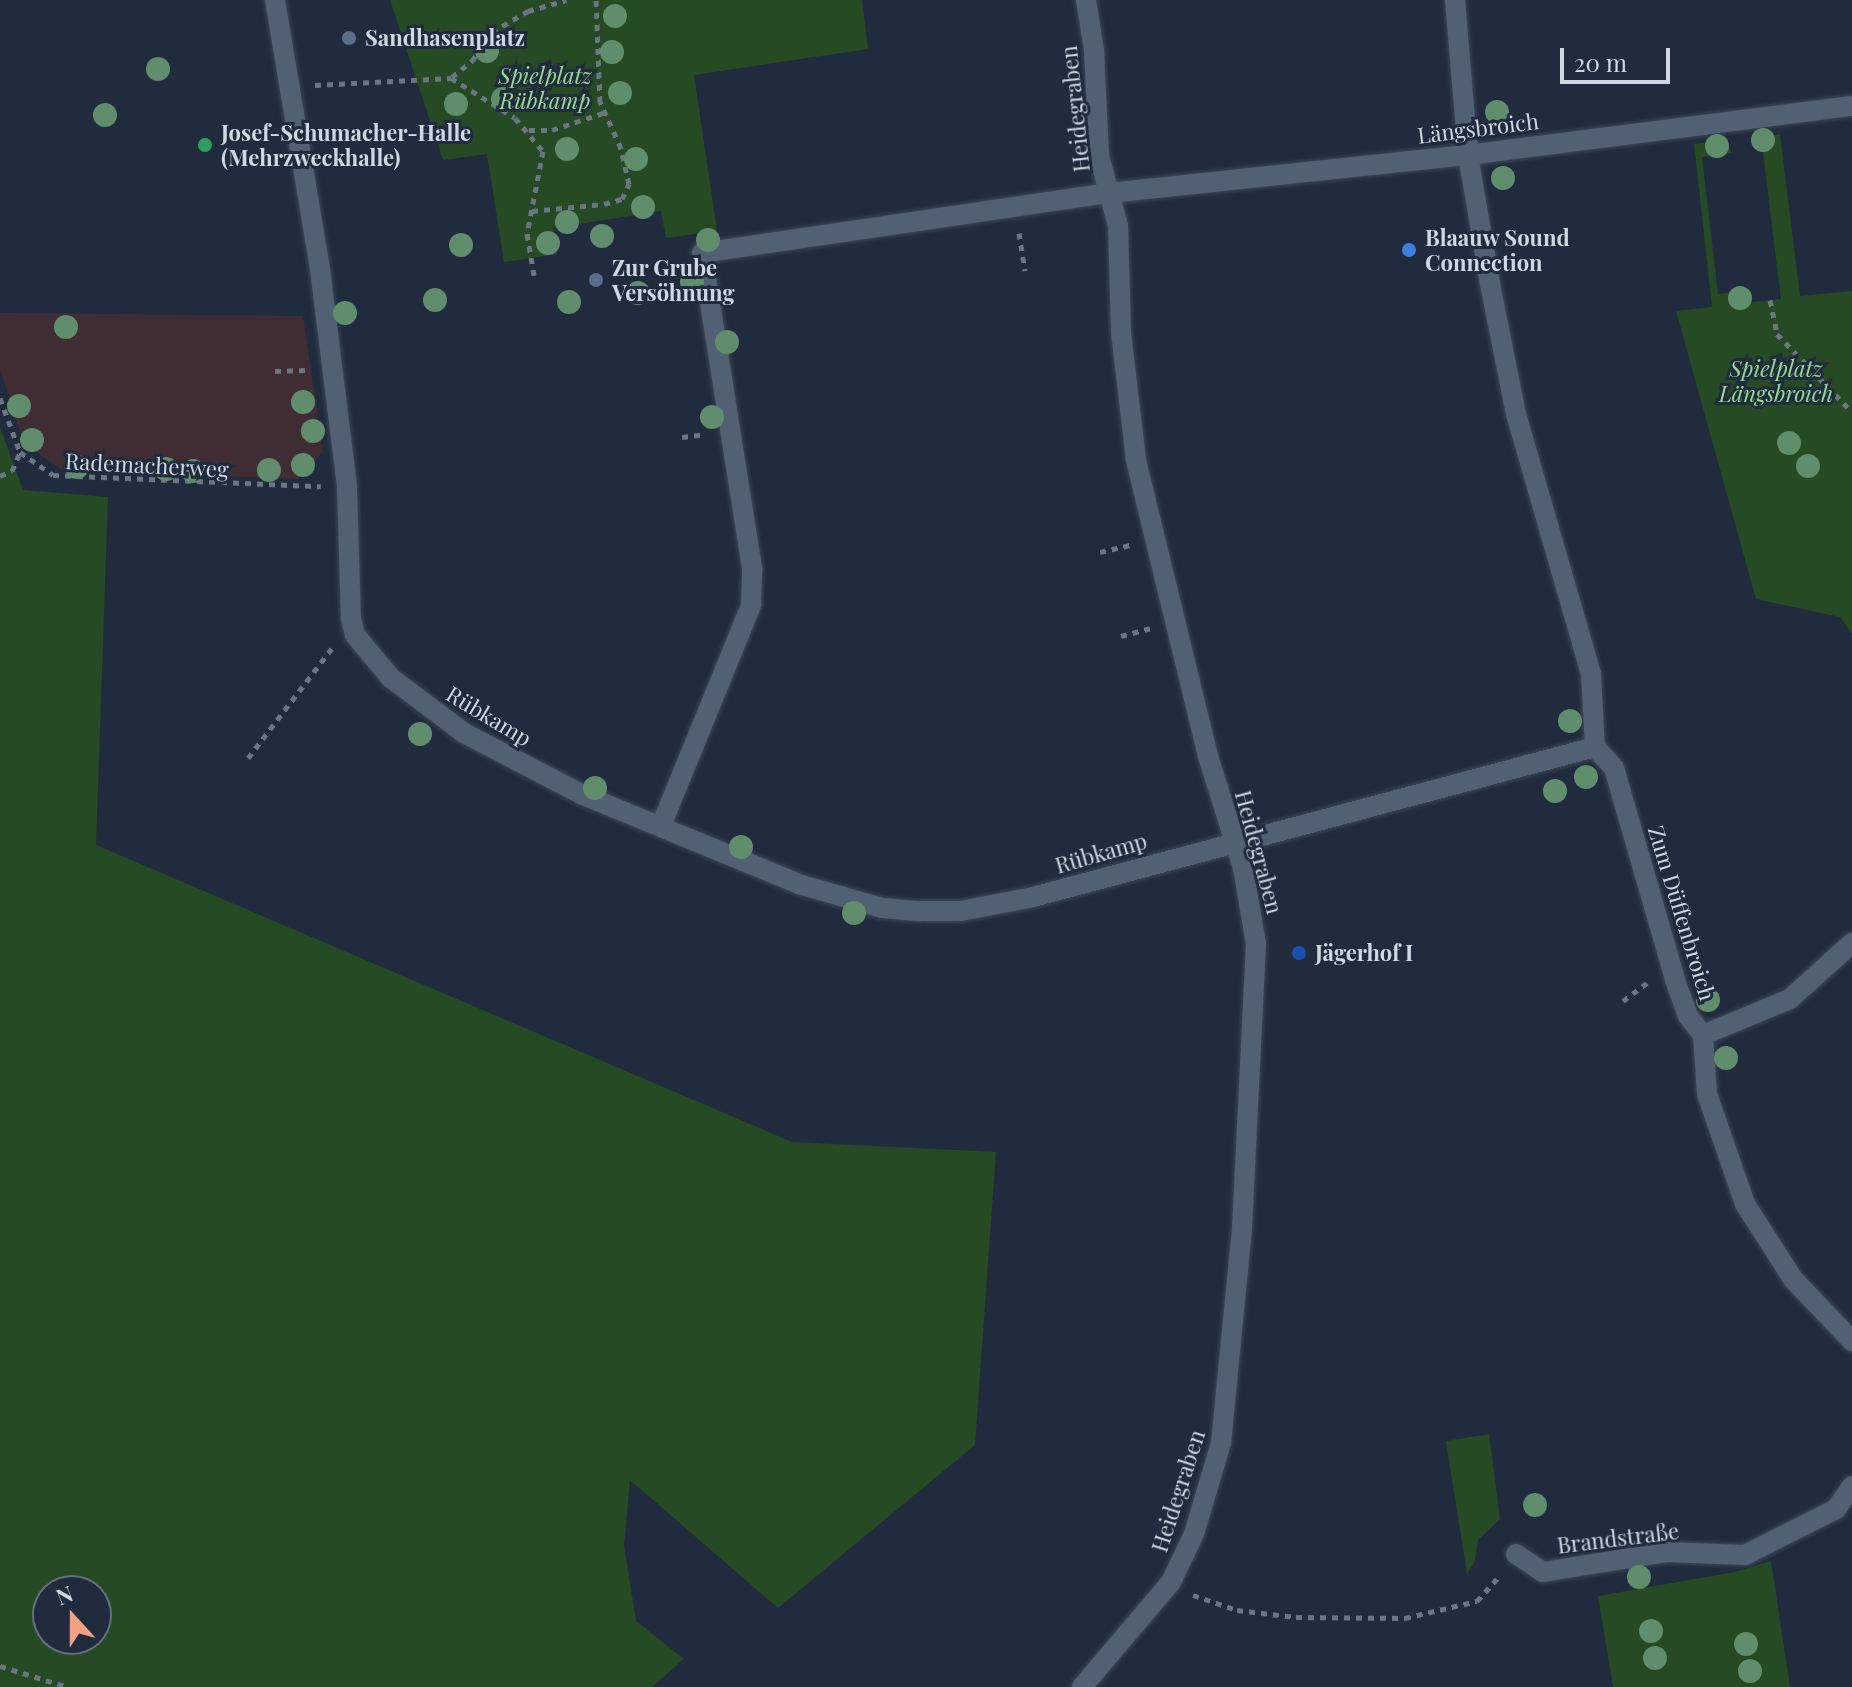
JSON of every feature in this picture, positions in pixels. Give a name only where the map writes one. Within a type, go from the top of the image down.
[{"type":"street","points":[[275,0],[320,269],[347,487],[347,579],[355,635]]},
{"type":"street","name":"Heidegraben","points":[[1082,1687],[1171,1582],[1194,1534],[1221,1443],[1242,1229],[1256,922],[1232,841],[1136,460],[1121,332],[1118,226],[1099,155],[1094,50],[1086,0]]},
{"type":"street","points":[[1232,841],[1595,747],[1591,674],[1516,414],[1468,155],[1455,0]]},
{"type":"street","name":"Längsbroich","points":[[1110,193],[1468,155],[1852,106]]},
{"type":"street","points":[[661,826],[751,605],[752,568],[702,253],[1110,193]]},
{"type":"street","name":"Rübkamp","points":[[355,635],[391,678],[464,733],[581,794],[802,885],[882,908],[961,911],[1033,897],[1232,841]]},
{"type":"street","name":"Zum Düffenbroich","points":[[1595,747],[1614,768],[1675,980],[1688,1016],[1703,1035],[1707,1094],[1745,1204],[1793,1279],[1852,1341]]},
{"type":"street","points":[[1703,1035],[1790,999],[1852,943]]},
{"type":"street","name":"Brandstraße","points":[[1516,1554],[1543,1572],[1666,1552],[1745,1555],[1836,1509],[1852,1486]]},
{"type":"path","points":[[451,78],[472,61],[492,32],[528,11],[566,0]]},
{"type":"path","points":[[532,211],[590,207],[622,199],[629,184],[626,164],[603,113],[596,0]]},
{"type":"path","points":[[290,86],[451,78],[505,110],[528,130],[543,151],[527,234],[534,275]]},
{"type":"path","points":[[528,130],[552,130],[603,113]]},
{"type":"path","points":[[1015,206],[1025,271]]},
{"type":"path","points":[[1770,300],[1777,334],[1852,412]]},
{"type":"path","points":[[0,398],[20,452],[12,471],[0,476]]},
{"type":"path","name":"Rademacherweg","points":[[20,452],[53,475],[69,479],[337,486]]},
{"type":"path","points":[[248,758],[328,650],[355,635]]},
{"type":"path","points":[[1171,1582],[1197,1598],[1237,1610],[1350,1620],[1405,1618],[1477,1601],[1516,1554]]},
{"type":"path","points":[[0,1666],[68,1687]]},
{"type":"shaded area","points":[[0,313],[303,316],[323,452],[298,479],[60,469],[24,443],[0,369]]},
{"type":"green space","name":"Spielplatz Rübkamp","points":[[390,0],[862,0],[868,49],[694,75],[717,231],[666,238],[661,211],[553,228],[557,254],[504,262],[487,154],[443,160]]},
{"type":"green space","name":"Spielplatz Längsbroich","points":[[1780,134],[1800,296],[1852,291],[1852,634],[1840,617],[1756,599],[1676,311],[1712,307],[1694,144],[1725,140],[1732,153],[1702,157],[1718,294],[1749,291],[1751,302],[1781,299],[1761,137]]},
{"type":"green space","points":[[0,427],[23,490],[108,497],[96,845],[792,1142],[996,1152],[975,1445],[778,1608],[630,1480],[624,1546],[636,1621],[684,1659],[652,1687],[0,1687]]},
{"type":"green space","points":[[1489,1434],[1500,1519],[1478,1540],[1475,1561],[1467,1574],[1446,1441]]},
{"type":"green space","points":[[1771,1561],[1790,1687],[1613,1687],[1598,1596],[1735,1572]]},
{"type":"place","name":"Sandhasenplatz","points":[[349,38]]},
{"type":"place","name":"Josef-Schumacher-Halle (Mehrzweckhalle)","points":[[205,145]]},
{"type":"place","name":"Blaauw Sound Connection","points":[[1409,250]]},
{"type":"place","name":"Zur Grube Versöhnung","points":[[596,280]]},
{"type":"place","name":"Jägerhof I","points":[[1299,953]]}]
